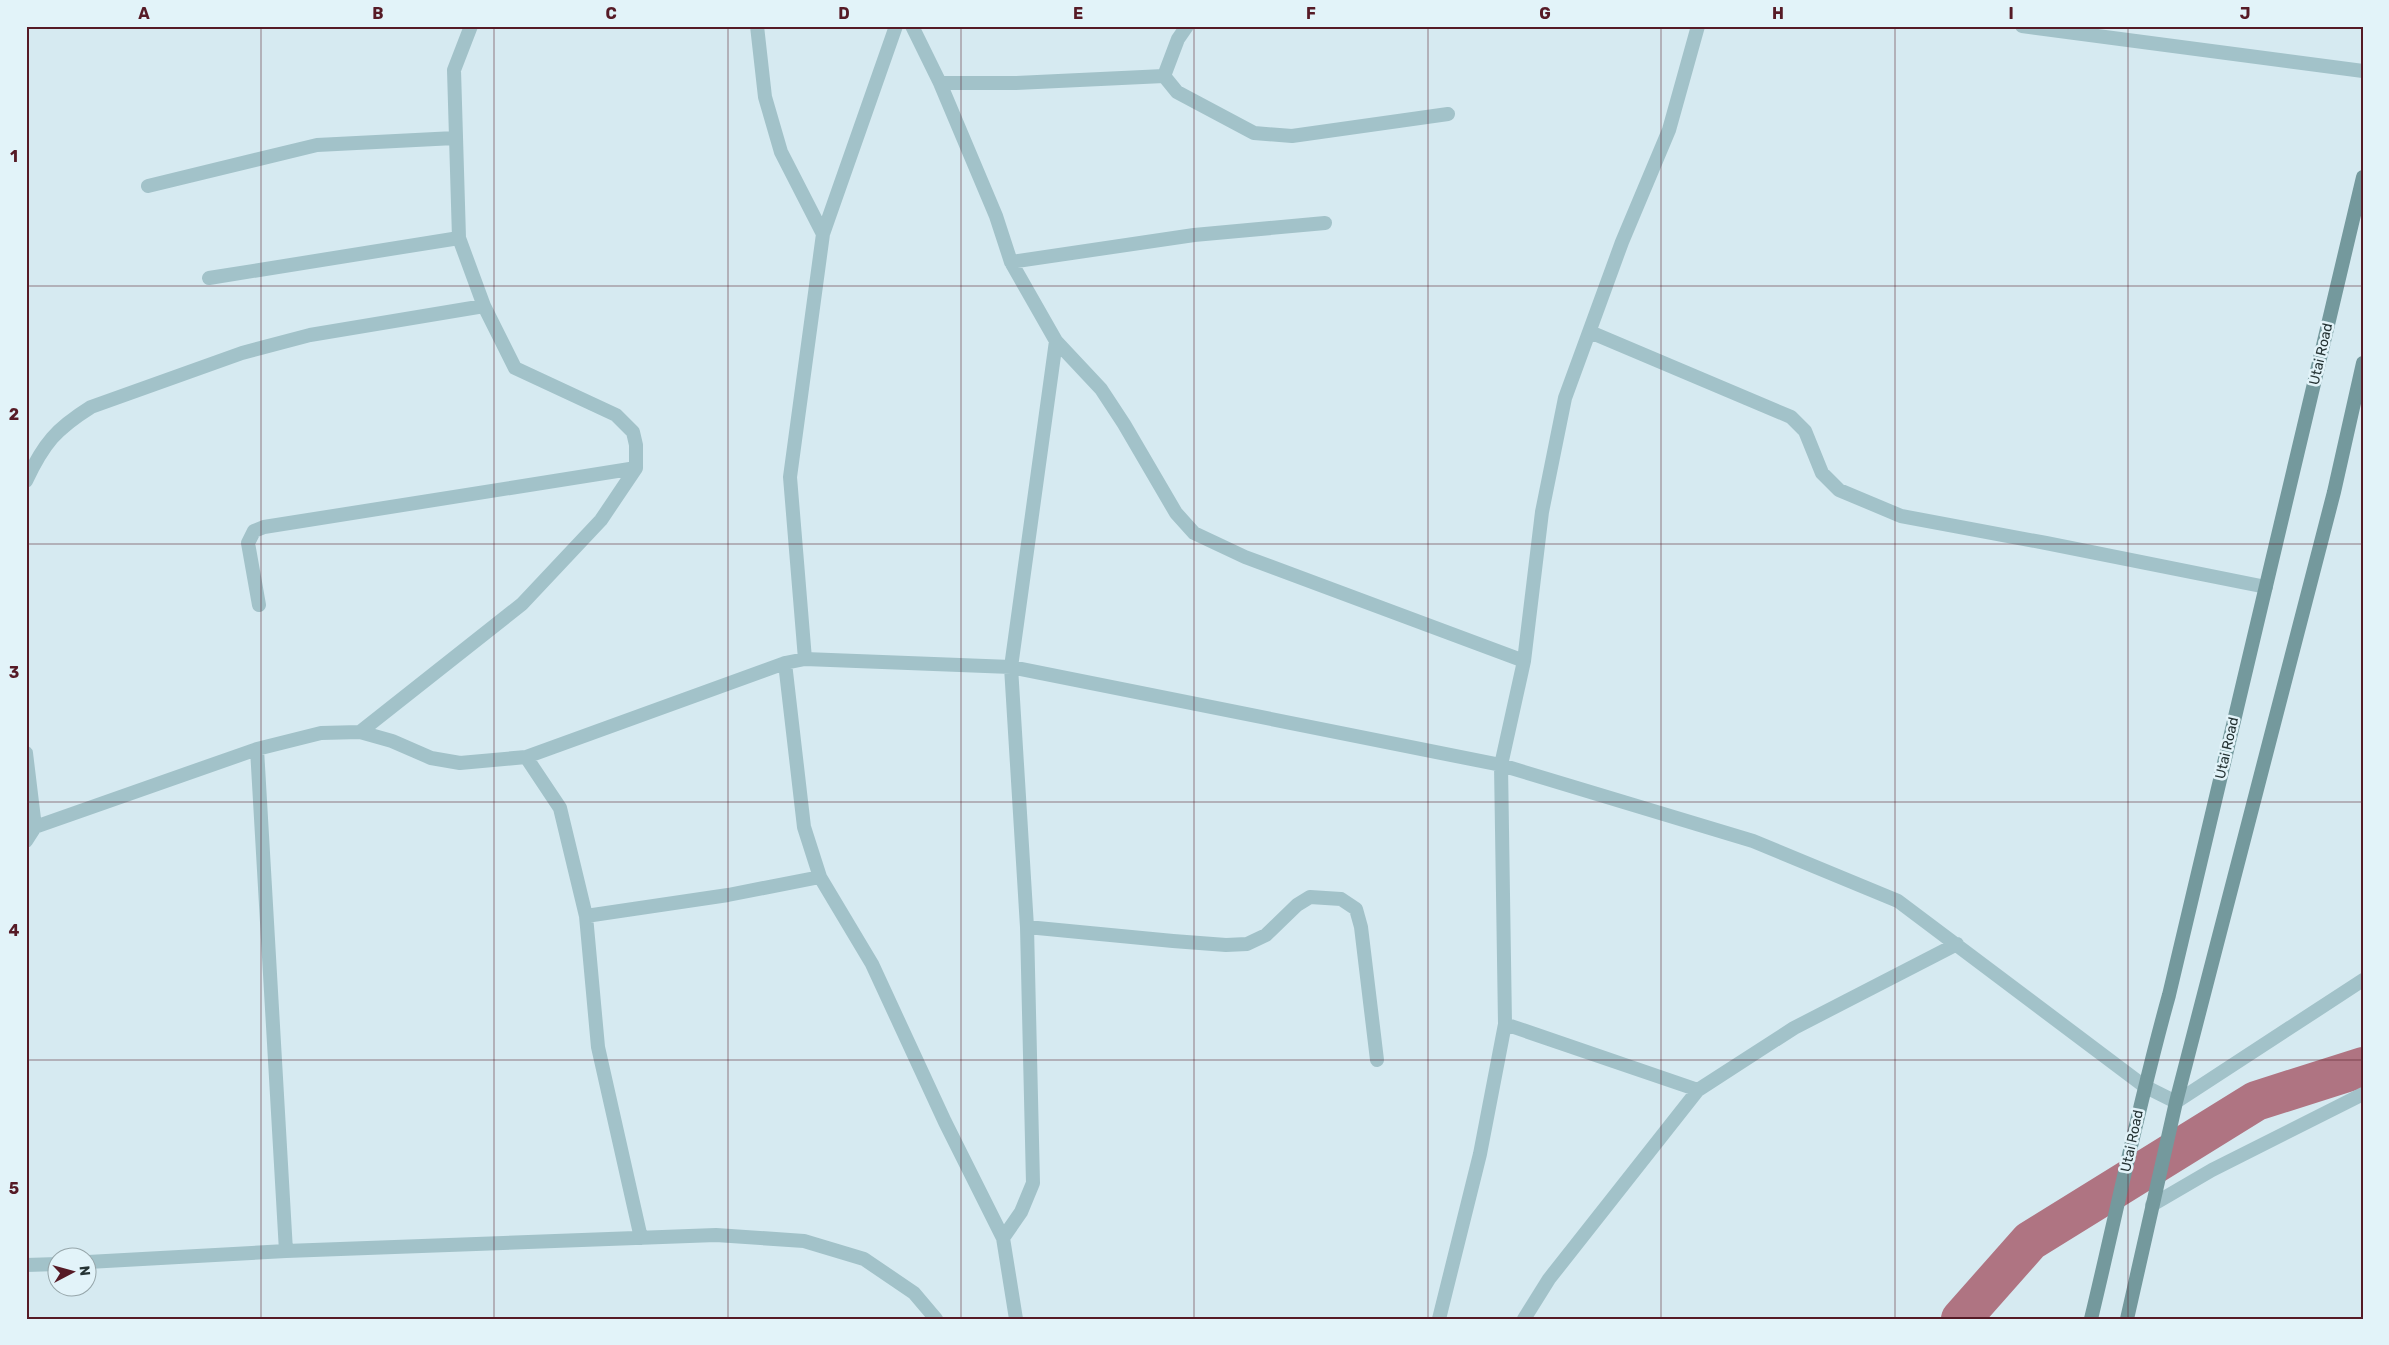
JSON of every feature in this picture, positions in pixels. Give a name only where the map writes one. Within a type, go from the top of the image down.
[{"type":"main road","name":"Utai Road","points":[[2091,1319],[2144,1086],[2169,996],[2363,177]]},
{"type":"main road","points":[[2126,1319],[2176,1102],[2334,492],[2363,363]]},
{"type":"street","points":[[360,732],[522,604],[601,520],[636,468],[636,444],[633,432],[616,415],[515,368],[484,306],[459,238],[454,70],[471,26]]},
{"type":"street","points":[[757,26],[765,97],[782,152],[823,234]]},
{"type":"street","points":[[805,659],[790,477],[823,234],[896,26]]},
{"type":"street","points":[[912,26],[940,83],[996,216],[1011,262],[1056,341],[1101,389],[1124,424],[1171,505],[1194,534],[1245,557],[1524,661]]},
{"type":"street","points":[[1164,76],[1178,39],[1187,26]]},
{"type":"street","points":[[1439,1319],[1480,1154],[1505,1024],[1500,765],[1524,661],[1542,512],[1565,398],[1622,242],[1668,130],[1698,26]]},
{"type":"street","points":[[2022,26],[2363,71]]},
{"type":"street","points":[[940,83],[1016,83],[1164,76]]},
{"type":"street","points":[[1164,76],[1177,92],[1254,133],[1292,136],[1448,114]]},
{"type":"street","points":[[148,186],[317,144],[455,138]]},
{"type":"street","points":[[1011,262],[1194,235],[1324,223]]},
{"type":"street","points":[[209,278],[459,238]]},
{"type":"street","points":[[26,481],[42,449],[69,421],[91,407],[242,353],[310,335],[484,306]]},
{"type":"street","points":[[1590,332],[1791,417],[1805,431],[1822,473],[1839,490],[1901,516],[2266,587]]},
{"type":"street","points":[[1003,1238],[1021,1212],[1033,1183],[1026,927],[1011,667],[1056,341]]},
{"type":"street","points":[[259,605],[248,542],[254,531],[264,527],[636,468]]},
{"type":"street","points":[[26,841],[35,827],[258,749],[321,733],[360,732],[392,741],[431,758],[460,763],[526,757],[785,663],[805,659],[1011,667],[1500,765],[1753,841],[1898,900],[2144,1086],[2176,1102],[2363,980]]},
{"type":"street","points":[[785,663],[804,826],[820,878],[872,964],[945,1122],[1003,1238],[1016,1319]]},
{"type":"street","points":[[258,749],[286,1251]]},
{"type":"street","points":[[26,754],[35,827]]},
{"type":"street","points":[[526,757],[560,808],[586,916],[598,1047],[641,1238]]},
{"type":"street","points":[[586,916],[728,895],[820,878]]},
{"type":"street","points":[[1026,927],[1173,941],[1226,945],[1247,944],[1266,935],[1297,905],[1310,897],[1341,900],[1356,909],[1361,927],[1377,1060]]},
{"type":"street","points":[[1524,1319],[1550,1279],[1698,1090],[1794,1028],[1958,944]]},
{"type":"street","points":[[1505,1024],[1698,1090]]},
{"type":"street","points":[[2152,1205],[2212,1170],[2363,1094]]},
{"type":"street","points":[[98,1261],[286,1251],[716,1235],[804,1241],[864,1259],[914,1293],[936,1319]]},
{"type":"street","points":[[26,1265],[48,1264]]},
{"type":"waterway","points":[[1961,1319],[2030,1241],[2256,1101],[2363,1067]]}]
